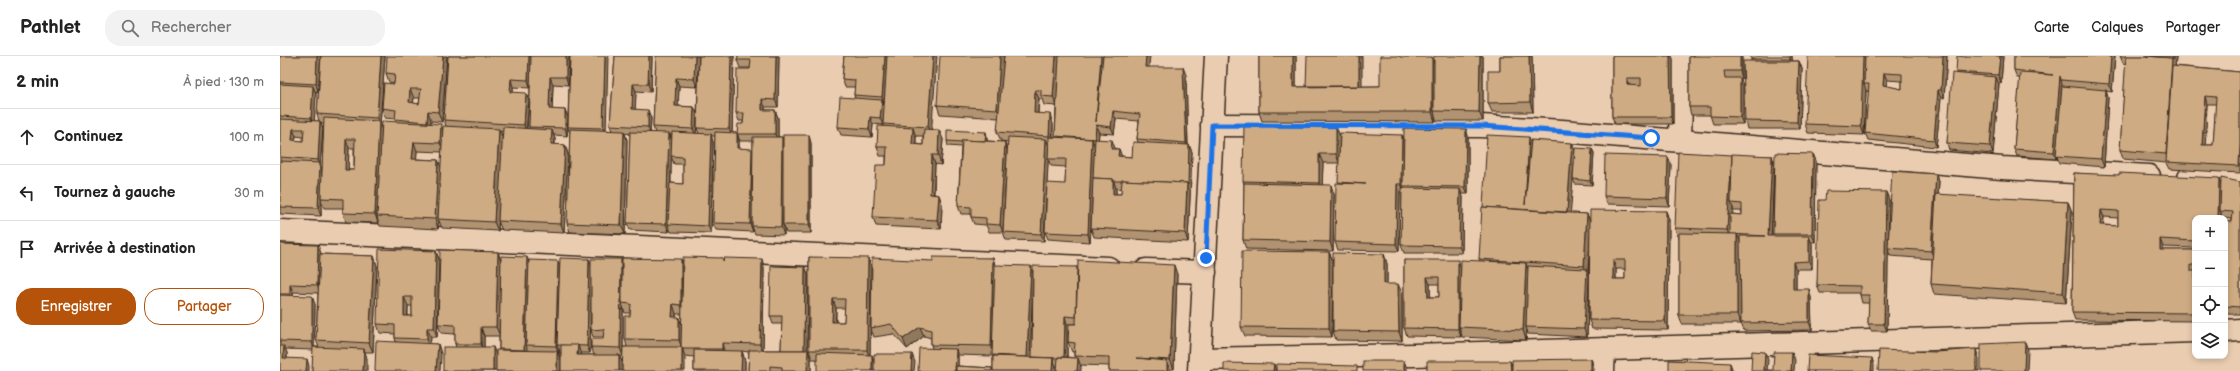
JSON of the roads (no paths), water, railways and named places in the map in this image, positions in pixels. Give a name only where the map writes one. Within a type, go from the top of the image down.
[{"type":"street","points":[[1216,56],[1200,365],[1414,363],[1604,349],[2192,331]]},
{"type":"street","points":[[1680,141],[1682,56]]},
{"type":"street","points":[[1212,125],[1482,126],[2002,168],[2240,181]]},
{"type":"street","points":[[280,231],[1205,272]]},
{"type":"street","points":[[2228,330],[2240,330]]},
{"type":"street","points":[[1802,371],[1803,343]]},
{"type":"street","points":[[1603,371],[1604,349]]}]
